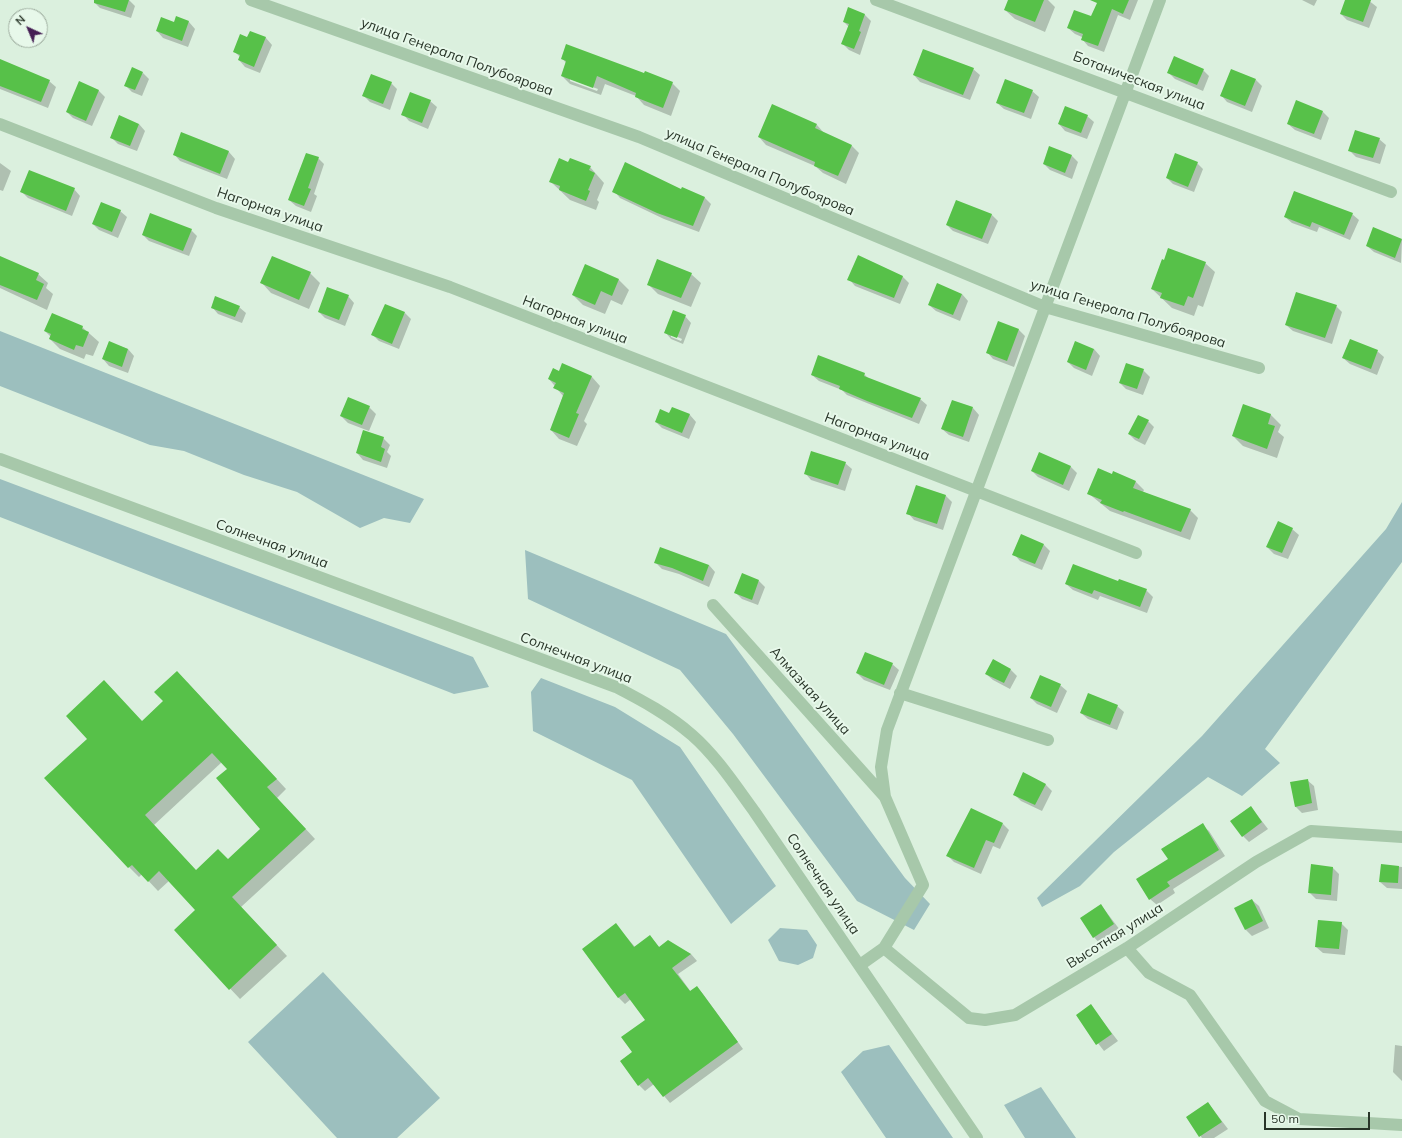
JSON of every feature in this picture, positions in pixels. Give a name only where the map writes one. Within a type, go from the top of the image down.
[{"type":"street","name":"улица Генерала Полубоярова","points":[[251,0],[639,138],[1045,308],[1259,368]]},
{"type":"street","name":"Ботаническая улица","points":[[876,0],[1391,192]]},
{"type":"street","points":[[860,965],[884,948],[923,884],[885,797],[881,767],[887,730],[1160,0]]},
{"type":"street","name":"Нагорная улица","points":[[0,124],[216,208],[450,288],[1136,553]]},
{"type":"street","name":"Солнечная улица","points":[[0,460],[616,687],[662,712],[692,735],[725,772],[754,811],[977,1138]]},
{"type":"street","name":"Алмазная улица","points":[[712,605],[885,797]]},
{"type":"street","points":[[900,693],[1048,740]]},
{"type":"street","name":"Высотная улица","points":[[884,948],[969,1018],[985,1020],[1015,1015],[1127,948],[1256,862],[1311,831],[1402,838]]},
{"type":"street","points":[[1127,948],[1149,973],[1190,995],[1266,1101],[1299,1119],[1402,1125]]},
{"type":"shaded area","points":[[0,331],[424,499],[410,523],[384,518],[360,528],[297,492],[244,475],[184,451],[150,445],[0,386]]},
{"type":"shaded area","points":[[0,479],[473,657],[489,687],[454,694],[0,517]]},
{"type":"shaded area","points":[[1402,502],[1402,562],[1265,749],[1280,763],[1242,796],[1208,777],[1114,852],[1080,886],[1042,907],[1037,898],[1202,736],[1386,529]]},
{"type":"shaded area","points":[[525,550],[726,634],[905,878],[930,904],[914,930],[857,901],[733,734],[680,670],[528,599]]},
{"type":"shaded area","points":[[541,678],[615,707],[680,747],[776,886],[731,924],[632,780],[533,731],[531,692]]},
{"type":"shaded area","points":[[780,928],[807,930],[817,945],[813,958],[798,965],[779,961],[768,940]]},
{"type":"shaded area","points":[[323,972],[440,1098],[397,1138],[337,1138],[248,1042]]},
{"type":"shaded area","points":[[889,1045],[953,1138],[886,1138],[841,1072],[863,1051]]},
{"type":"shaded area","points":[[1041,1087],[1076,1138],[1025,1138],[1004,1105]]},
{"type":"building","points":[[94,0],[129,0],[125,12],[94,3]]},
{"type":"building","points":[[1008,0],[1044,0],[1035,22],[1004,10]]},
{"type":"building","points":[[1090,0],[1129,0],[1123,14],[1112,9],[1098,46],[1081,40],[1083,34],[1067,28],[1074,10],[1091,16],[1097,3]]},
{"type":"building","points":[[1345,0],[1371,0],[1363,22],[1340,14]]},
{"type":"building","points":[[848,7],[865,14],[859,31],[861,32],[854,49],[841,44],[849,24],[843,22]]},
{"type":"building","points":[[176,16],[189,21],[182,41],[156,31],[161,17],[174,22]]},
{"type":"building","points":[[250,31],[266,37],[254,67],[238,60],[240,55],[233,52],[240,34],[247,37]]},
{"type":"building","points":[[566,44],[644,73],[645,71],[673,82],[663,108],[635,97],[636,93],[597,76],[593,88],[561,76],[566,61],[561,59]]},
{"type":"building","points":[[923,49],[974,68],[963,95],[913,75]]},
{"type":"building","points":[[1174,56],[1204,69],[1197,85],[1167,73]]},
{"type":"building","points":[[0,59],[50,80],[41,102],[0,86]]},
{"type":"building","points":[[132,67],[143,72],[135,90],[124,86]]},
{"type":"building","points":[[1231,69],[1256,79],[1245,106],[1220,96]]},
{"type":"building","points":[[371,74],[392,82],[383,104],[362,96]]},
{"type":"building","points":[[1005,79],[1033,90],[1024,113],[996,103]]},
{"type":"building","points":[[79,81],[99,90],[86,121],[66,112]]},
{"type":"building","points":[[410,92],[431,100],[422,123],[401,115]]},
{"type":"building","points":[[1296,100],[1323,111],[1314,134],[1287,124]]},
{"type":"building","points":[[772,104],[817,124],[815,128],[852,145],[838,176],[814,166],[815,162],[758,137]]},
{"type":"building","points":[[1065,106],[1088,115],[1081,133],[1058,124]]},
{"type":"building","points":[[119,115],[139,124],[130,146],[110,138]]},
{"type":"building","points":[[1355,130],[1380,138],[1373,158],[1348,151]]},
{"type":"building","points":[[181,132],[229,151],[220,174],[173,155]]},
{"type":"building","points":[[1049,146],[1072,155],[1065,173],[1043,164]]},
{"type":"building","points":[[306,153],[319,157],[308,188],[311,189],[304,206],[288,200]]},
{"type":"building","points":[[1175,153],[1198,162],[1188,187],[1166,178]]},
{"type":"building","points":[[559,158],[568,162],[570,158],[591,166],[589,170],[595,173],[588,190],[590,191],[586,201],[559,190],[560,186],[549,182]]},
{"type":"building","points":[[625,162],[681,189],[682,187],[705,197],[693,226],[657,213],[612,192]]},
{"type":"building","points":[[29,170],[75,188],[66,211],[20,192]]},
{"type":"building","points":[[1294,191],[1353,213],[1344,235],[1312,222],[1310,227],[1284,217]]},
{"type":"building","points":[[956,200],[992,214],[982,239],[946,225]]},
{"type":"building","points":[[101,202],[121,210],[112,232],[92,224]]},
{"type":"building","points":[[150,213],[192,229],[183,251],[142,235]]},
{"type":"building","points":[[1373,227],[1402,239],[1395,258],[1366,246]]},
{"type":"building","points":[[1168,248],[1206,262],[1193,298],[1188,296],[1184,306],[1160,298],[1162,293],[1151,289],[1162,259],[1164,260]]},
{"type":"building","points":[[858,255],[903,276],[894,298],[847,280]]},
{"type":"building","points":[[0,256],[39,273],[36,280],[44,284],[37,300],[0,285]]},
{"type":"building","points":[[272,256],[311,272],[299,300],[260,283]]},
{"type":"building","points":[[657,259],[692,273],[681,298],[647,285]]},
{"type":"building","points":[[585,264],[619,279],[612,296],[601,291],[595,305],[572,295]]},
{"type":"building","points":[[937,283],[962,294],[953,315],[928,305]]},
{"type":"building","points":[[327,287],[349,295],[339,320],[318,312]]},
{"type":"building","points":[[1296,292],[1337,305],[1325,338],[1285,325]]},
{"type":"building","points":[[215,296],[240,306],[235,317],[211,308]]},
{"type":"building","points":[[385,304],[405,312],[392,344],[371,335]]},
{"type":"building","points":[[673,310],[686,315],[677,338],[664,333]]},
{"type":"building","points":[[52,313],[83,326],[82,329],[89,332],[83,347],[76,345],[74,350],[49,339],[51,334],[44,331]]},
{"type":"building","points":[[998,321],[1019,329],[1007,361],[986,353]]},
{"type":"building","points":[[1350,339],[1378,350],[1371,369],[1342,358]]},
{"type":"building","points":[[109,341],[128,349],[122,367],[102,359]]},
{"type":"building","points":[[1075,341],[1094,349],[1086,370],[1067,362]]},
{"type":"building","points":[[818,355],[865,373],[864,376],[921,398],[912,418],[867,401],[839,389],[840,386],[811,375]]},
{"type":"building","points":[[562,363],[592,376],[576,413],[579,414],[569,438],[550,430],[564,393],[553,388],[556,383],[548,379],[553,368],[559,371]]},
{"type":"building","points":[[1126,363],[1144,369],[1137,389],[1119,383]]},
{"type":"building","points":[[348,397],[370,406],[362,425],[340,416]]},
{"type":"building","points":[[952,400],[973,407],[963,437],[941,429]]},
{"type":"building","points":[[1243,404],[1271,414],[1268,424],[1275,426],[1267,449],[1232,436]]},
{"type":"building","points":[[672,407],[690,414],[682,433],[655,422],[660,409],[669,413]]},
{"type":"building","points":[[1138,415],[1149,420],[1139,439],[1128,434]]},
{"type":"building","points":[[363,430],[384,437],[381,447],[385,449],[381,462],[356,453]]},
{"type":"building","points":[[811,451],[846,462],[838,485],[804,474]]},
{"type":"building","points":[[1039,452],[1071,466],[1063,485],[1031,471]]},
{"type":"building","points":[[1098,468],[1112,474],[1113,471],[1136,481],[1133,488],[1191,509],[1181,532],[1100,503],[1102,500],[1087,494]]},
{"type":"building","points":[[916,485],[946,495],[937,524],[906,514]]},
{"type":"building","points":[[1278,521],[1293,528],[1282,553],[1266,547]]},
{"type":"building","points":[[1021,534],[1044,544],[1035,564],[1012,555]]},
{"type":"building","points":[[660,547],[709,565],[703,581],[672,568],[654,563]]},
{"type":"building","points":[[1073,564],[1118,581],[1119,579],[1147,589],[1140,607],[1094,590],[1092,594],[1065,584]]},
{"type":"building","points":[[742,573],[759,580],[752,600],[734,593]]},
{"type":"building","points":[[865,652],[893,663],[884,685],[856,673]]},
{"type":"building","points":[[993,659],[1011,669],[1004,683],[985,674]]},
{"type":"building","points":[[177,671],[277,779],[267,787],[306,829],[232,897],[277,945],[229,990],[174,930],[195,910],[159,871],[148,882],[132,865],[128,868],[44,778],[87,739],[66,716],[104,680],[142,721],[163,701],[154,692]],"holes":[[[212,753],[227,769],[216,778],[260,829],[228,859],[218,849],[196,870],[145,815]]]},
{"type":"building","points":[[1040,675],[1061,684],[1051,707],[1030,698]]},
{"type":"building","points":[[1088,693],[1118,705],[1110,725],[1080,713]]},
{"type":"building","points":[[1023,772],[1046,784],[1035,805],[1013,795]]},
{"type":"building","points":[[1308,779],[1312,803],[1295,807],[1290,782]]},
{"type":"building","points":[[1251,806],[1262,822],[1242,837],[1230,821]]},
{"type":"building","points":[[971,808],[1003,823],[994,843],[986,840],[974,868],[946,856]]},
{"type":"building","points":[[1203,823],[1219,850],[1167,882],[1170,886],[1149,900],[1136,879],[1168,859],[1161,849]]},
{"type":"building","points":[[1311,864],[1333,867],[1331,895],[1308,893]]},
{"type":"building","points":[[1381,864],[1399,866],[1398,883],[1379,882]]},
{"type":"building","points":[[1252,899],[1263,921],[1245,930],[1234,908]]},
{"type":"building","points":[[1101,904],[1114,924],[1093,938],[1080,918]]},
{"type":"building","points":[[1318,920],[1342,922],[1339,949],[1315,947]]},
{"type":"building","points":[[616,923],[634,947],[650,935],[659,947],[668,940],[691,954],[672,968],[690,991],[697,986],[738,1042],[663,1097],[648,1078],[638,1086],[620,1061],[632,1052],[621,1037],[645,1020],[625,993],[618,998],[582,949]]},
{"type":"building","points":[[1091,1004],[1112,1034],[1096,1045],[1076,1015]]},
{"type":"building","points":[[1208,1102],[1222,1122],[1199,1137],[1186,1117]]}]
